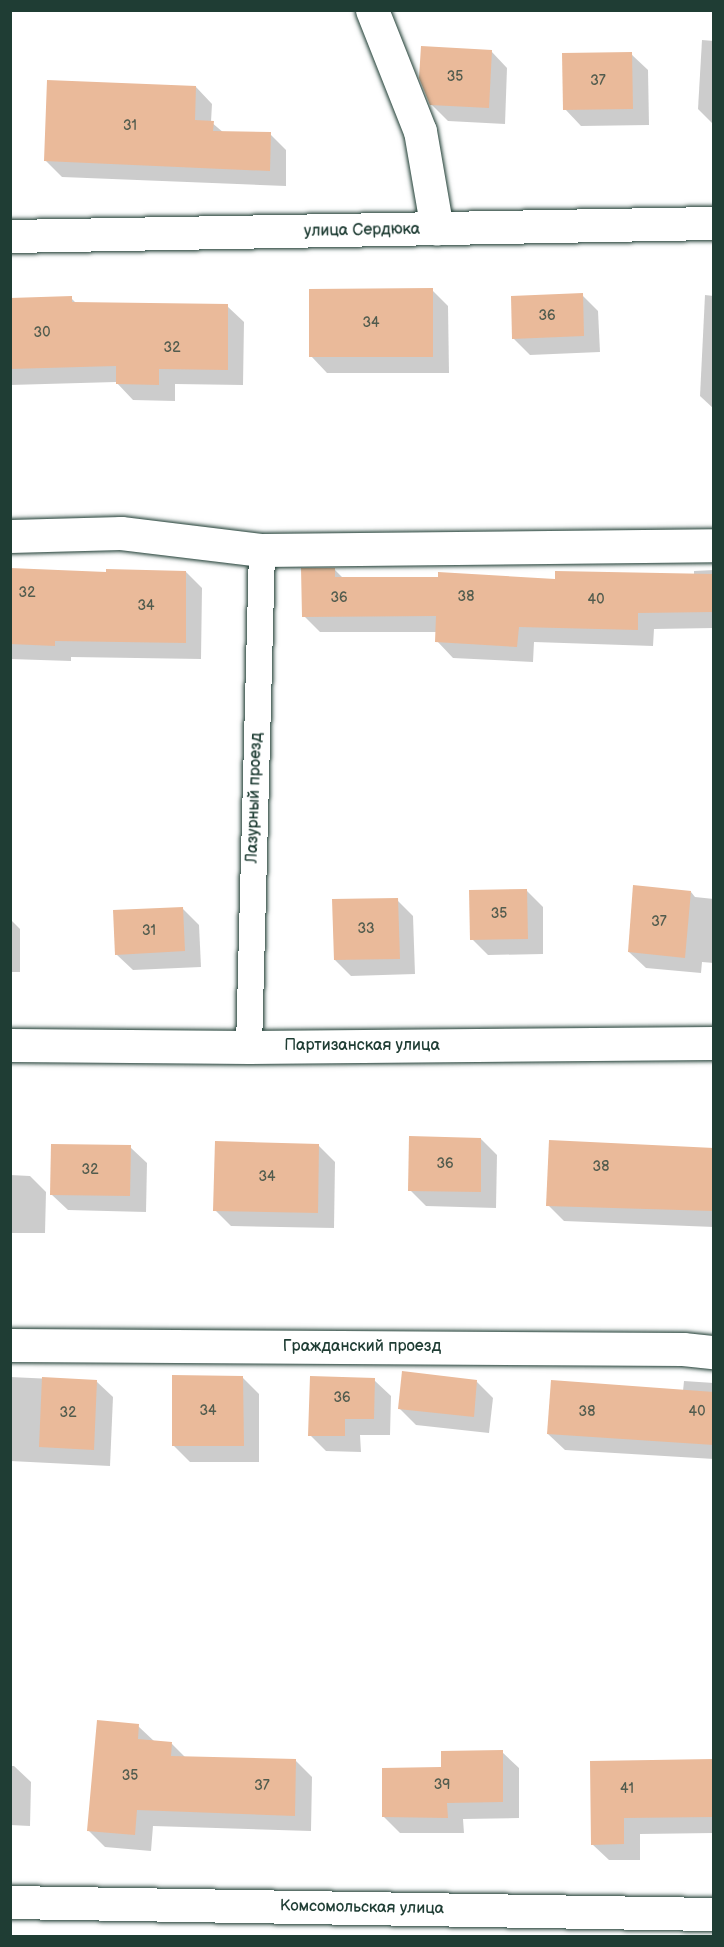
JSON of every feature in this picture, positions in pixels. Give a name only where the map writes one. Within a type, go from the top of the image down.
[{"type":"street","points":[[372,10],[420,131],[437,229]]},
{"type":"street","name":"улица Сердюка","points":[[10,236],[714,223]]},
{"type":"street","points":[[10,536],[121,533],[262,550],[714,545]]},
{"type":"street","name":"Партизанская улица","points":[[10,1045],[249,1047],[714,1043]]},
{"type":"street","name":"Гражданский проезд","points":[[10,1345],[672,1349],[714,1352]]},
{"type":"street","name":"Комсомольская улица","points":[[10,1902],[714,1914]]},
{"type":"lane","name":"Лазурный проезд","points":[[249,1047],[262,550]]},
{"type":"building","points":[[421,46],[492,50],[489,108],[430,105],[419,78]]},
{"type":"building","points":[[632,52],[633,109],[563,110],[562,53]]},
{"type":"building","points":[[47,80],[196,86],[195,120],[214,121],[213,131],[271,132],[270,171],[44,161]]},
{"type":"building","points":[[433,288],[433,357],[309,357],[309,289]]},
{"type":"building","points":[[583,293],[584,336],[512,339],[511,296]]},
{"type":"building","points":[[72,296],[72,302],[228,304],[228,370],[159,369],[159,385],[116,384],[116,366],[10,369],[10,298]]},
{"type":"building","points":[[10,568],[106,572],[106,569],[186,571],[186,643],[55,641],[55,646],[10,644]]},
{"type":"building","points":[[301,568],[335,568],[335,577],[438,577],[438,572],[555,579],[555,571],[714,574],[714,612],[638,613],[638,630],[519,627],[517,647],[435,642],[436,616],[302,617]]},
{"type":"building","points":[[633,885],[691,891],[685,958],[628,952]]},
{"type":"building","points":[[527,889],[528,939],[470,940],[469,890]]},
{"type":"building","points":[[398,898],[400,959],[334,960],[332,899]]},
{"type":"building","points":[[183,907],[185,951],[115,955],[113,910]]},
{"type":"building","points":[[409,1136],[481,1138],[481,1192],[408,1191]]},
{"type":"building","points":[[549,1140],[714,1148],[714,1211],[546,1206]]},
{"type":"building","points":[[215,1141],[319,1144],[318,1213],[213,1211]]},
{"type":"building","points":[[51,1144],[131,1145],[130,1196],[50,1195]]},
{"type":"building","points":[[402,1371],[477,1380],[474,1417],[398,1409]]},
{"type":"building","points":[[172,1375],[243,1376],[244,1446],[172,1446]]},
{"type":"building","points":[[310,1376],[375,1378],[374,1419],[345,1419],[345,1436],[308,1436]]},
{"type":"building","points":[[42,1377],[97,1380],[94,1450],[39,1447]]},
{"type":"building","points":[[551,1380],[714,1392],[714,1445],[547,1434]]},
{"type":"building","points":[[97,1720],[139,1724],[138,1739],[172,1742],[171,1756],[296,1759],[295,1816],[137,1810],[135,1835],[87,1831]]},
{"type":"building","points":[[503,1750],[503,1802],[447,1803],[448,1818],[382,1817],[382,1768],[441,1767],[441,1751]]},
{"type":"building","points":[[714,1759],[714,1817],[624,1818],[624,1844],[591,1845],[590,1761]]}]
